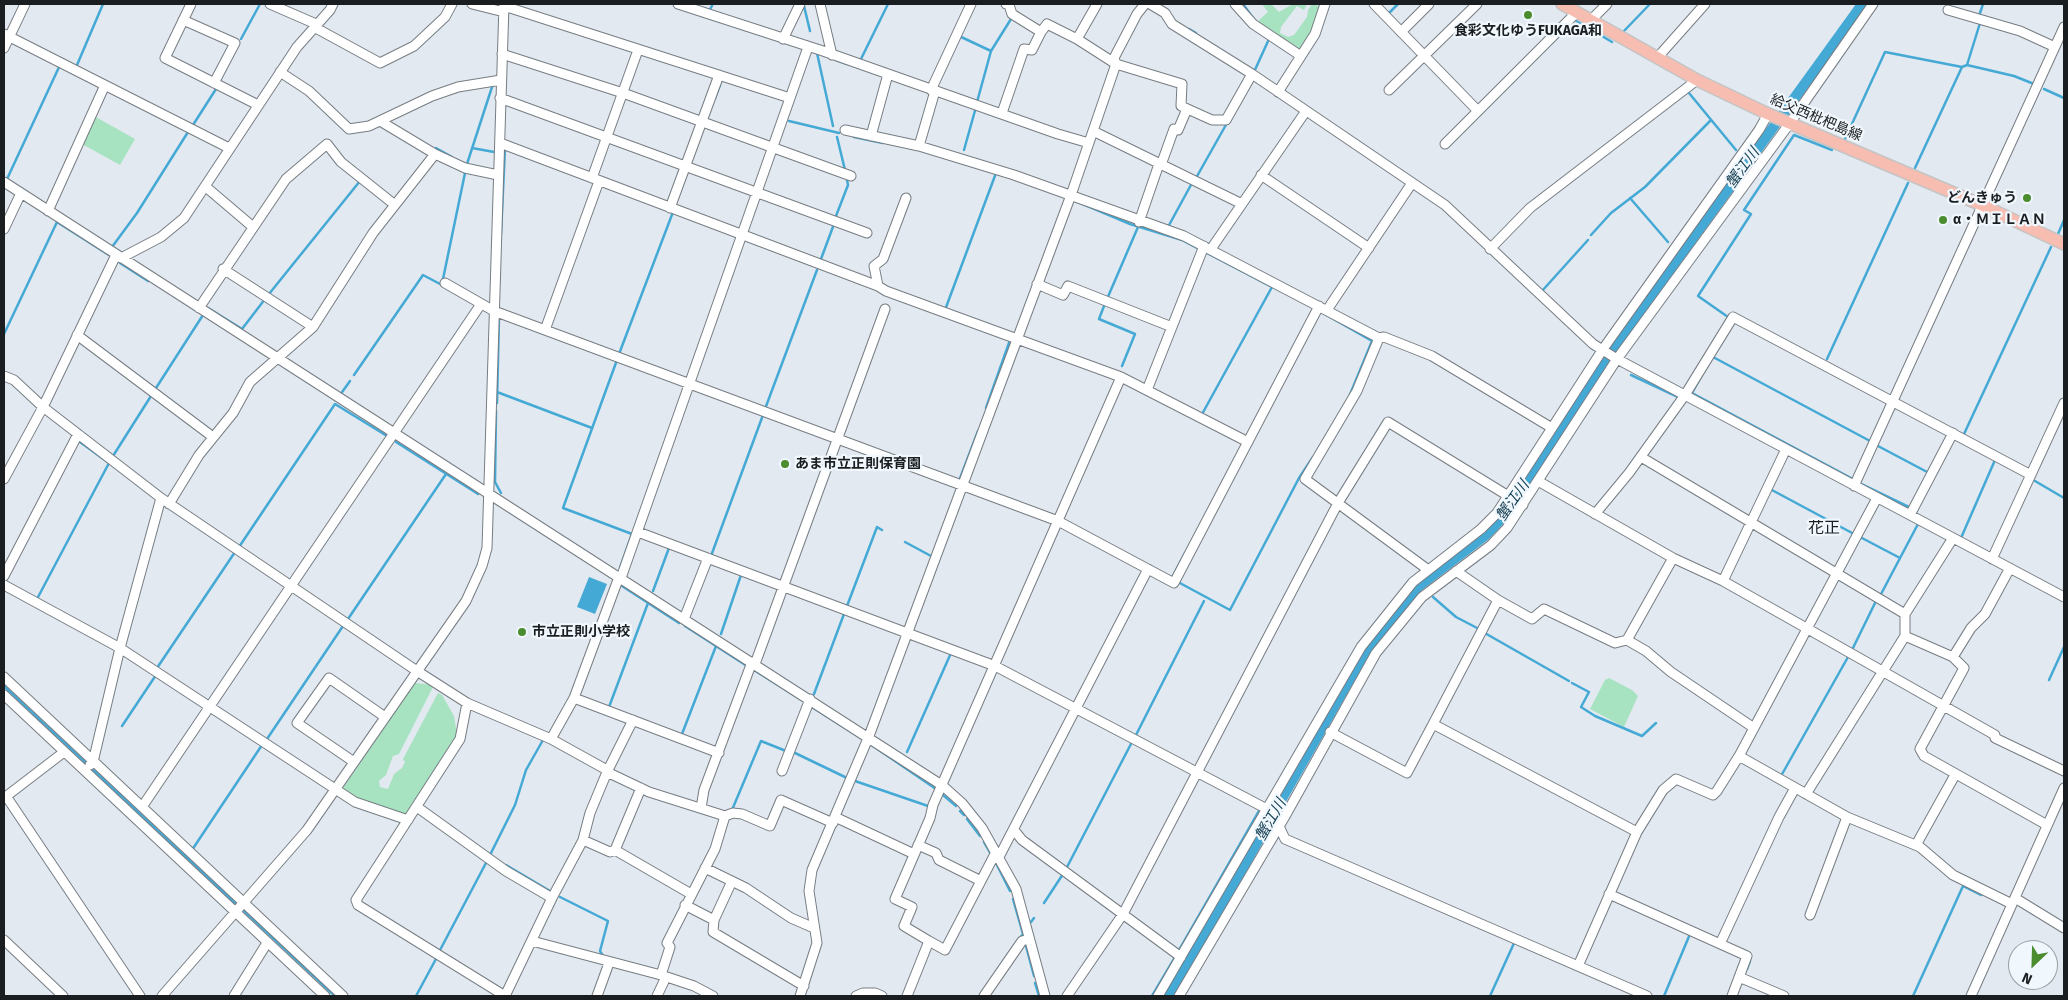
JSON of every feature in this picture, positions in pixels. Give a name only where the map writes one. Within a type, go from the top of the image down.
[{"type":"main road","name":"給父西枇杷島線","points":[[1562,4],[1697,80],[1768,114],[1984,206],[2064,244]]},
{"type":"street","points":[[4,48],[6,35],[25,4]]},
{"type":"street","points":[[191,4],[165,58],[258,105]]},
{"type":"street","points":[[270,4],[315,26],[380,63],[414,46],[445,17],[452,4]]},
{"type":"street","points":[[4,479],[43,407],[77,336],[119,257],[168,232],[184,218],[280,72],[333,4]]},
{"type":"street","points":[[472,4],[504,7],[790,98]]},
{"type":"street","points":[[678,4],[832,54],[1058,134],[1089,142]]},
{"type":"street","points":[[783,39],[800,4]]},
{"type":"street","points":[[820,4],[832,54]]},
{"type":"street","points":[[919,146],[934,90],[971,4]]},
{"type":"street","points":[[1006,4],[1012,14],[1041,32]]},
{"type":"street","points":[[1077,39],[1097,4]]},
{"type":"street","points":[[800,996],[816,950],[809,881],[868,736],[1071,195],[1116,64],[1114,58],[1137,14],[1145,4]]},
{"type":"street","points":[[1150,4],[1166,13],[1172,24],[1252,74],[1445,205],[1593,344],[1617,359],[2064,597]]},
{"type":"street","points":[[1235,4],[1254,24],[1301,56]]},
{"type":"street","points":[[1278,92],[1315,34],[1325,4]]},
{"type":"street","points":[[1374,4],[1478,110]]},
{"type":"street","points":[[1401,32],[1429,4]]},
{"type":"street","points":[[1388,90],[1477,4]]},
{"type":"street","points":[[1591,20],[1607,4]]},
{"type":"street","points":[[1657,58],[1705,4]]},
{"type":"street","points":[[1179,996],[1376,652],[1422,597],[1490,545],[1507,528],[1617,359],[1790,123],[1873,4]]},
{"type":"street","points":[[162,996],[307,830],[475,585],[487,548],[504,7]]},
{"type":"street","points":[[1948,10],[2020,31],[2055,46]]},
{"type":"street","points":[[1444,144],[1576,12]]},
{"type":"street","points":[[183,20],[235,43],[214,83]]},
{"type":"street","points":[[1002,113],[1024,49],[1032,50],[1047,24],[1077,39],[1116,64],[1182,84],[1181,106],[1212,120],[1226,120],[1252,74]]},
{"type":"street","points":[[1854,486],[1984,206],[2064,27]]},
{"type":"street","points":[[6,35],[229,148]]},
{"type":"street","points":[[551,739],[574,698],[638,532],[759,192],[808,47]]},
{"type":"street","points":[[545,330],[596,180],[607,136],[638,50]]},
{"type":"street","points":[[502,54],[623,93],[851,176]]},
{"type":"street","points":[[280,72],[310,91],[349,129],[380,121],[432,96],[458,87],[501,80]]},
{"type":"street","points":[[871,136],[888,74]]},
{"type":"street","points":[[670,208],[718,75]]},
{"type":"street","points":[[1490,249],[1530,208],[1697,80]]},
{"type":"street","points":[[48,211],[105,85]]},
{"type":"street","points":[[500,98],[868,233]]},
{"type":"street","points":[[1139,222],[1174,129],[1178,130],[1187,109]]},
{"type":"street","points":[[1147,390],[1172,327],[1208,247],[1242,204],[1306,111]]},
{"type":"street","points":[[1158,996],[1361,647],[1413,582],[1427,569],[1480,529],[1497,513],[1603,349],[1759,130],[1768,114]]},
{"type":"street","points":[[380,121],[436,154],[465,168],[498,176]]},
{"type":"street","points":[[845,130],[919,146],[1071,195],[1139,222],[1184,236],[1379,338],[1384,338],[1432,356],[1552,428]]},
{"type":"street","points":[[1093,131],[1242,204]]},
{"type":"street","points":[[198,308],[286,179],[326,144],[341,162],[395,205]]},
{"type":"street","points":[[500,144],[878,286],[886,291],[1121,377],[1248,442]]},
{"type":"street","points":[[170,504],[213,438],[233,413],[250,382],[313,327],[373,232],[436,154]]},
{"type":"street","points":[[1262,175],[1368,248]]},
{"type":"street","points":[[4,182],[943,786],[962,803],[982,828],[1016,889],[1045,996]]},
{"type":"street","points":[[445,283],[494,311],[1058,522],[1174,583],[1248,442],[1324,308],[1412,183]]},
{"type":"street","points":[[206,187],[253,227]]},
{"type":"street","points":[[4,229],[21,193]]},
{"type":"street","points":[[878,286],[874,266],[883,258],[906,198]]},
{"type":"street","points":[[223,269],[313,327]]},
{"type":"street","points":[[1037,284],[1063,295],[1068,286],[1172,327]]},
{"type":"street","points":[[142,807],[481,304]]},
{"type":"street","points":[[701,808],[704,790],[754,663],[885,309]]},
{"type":"street","points":[[1595,514],[1641,456],[1685,395],[1733,317],[2031,475]]},
{"type":"street","points":[[77,336],[213,438]]},
{"type":"street","points":[[1379,338],[1357,391],[1304,479],[1427,569]]},
{"type":"street","points":[[4,376],[14,380],[43,407],[161,498],[467,703],[551,739],[641,788],[724,816],[732,813],[742,814],[770,826],[782,800],[914,854]]},
{"type":"street","points":[[1121,377],[943,786],[933,805],[895,899],[912,907],[904,926],[945,950],[981,881],[1014,830],[1148,569]]},
{"type":"street","points":[[1992,559],[2064,403]]},
{"type":"street","points":[[1067,996],[1123,914],[1338,503],[1388,422],[1522,504]]},
{"type":"street","points":[[1910,515],[1953,433]]},
{"type":"street","points":[[4,576],[78,434]]},
{"type":"street","points":[[1723,581],[1786,449]]},
{"type":"street","points":[[1641,456],[1836,575],[1905,614]]},
{"type":"street","points":[[1538,481],[1673,558],[1723,581],[1995,735],[1995,738],[2064,771]]},
{"type":"street","points":[[89,766],[161,498]]},
{"type":"street","points":[[1578,966],[1637,832],[1663,790],[1676,779],[1713,794],[1739,756],[1877,498]]},
{"type":"street","points":[[638,532],[995,666],[1268,808],[1281,819],[1285,839],[1647,996]]},
{"type":"street","points":[[1806,794],[1905,636],[1905,614],[1953,538]]},
{"type":"street","points":[[684,619],[708,558]]},
{"type":"street","points":[[1627,640],[1673,558]]},
{"type":"street","points":[[1953,657],[1970,628],[1985,614],[2010,568]]},
{"type":"street","points":[[1456,571],[1498,600],[1532,619],[1544,609],[1615,643],[1627,640],[1646,651],[1671,672],[1754,728]]},
{"type":"street","points":[[4,586],[120,648],[355,802],[408,820]]},
{"type":"street","points":[[1330,732],[1407,773],[1498,600]]},
{"type":"street","points":[[1905,636],[1953,657],[1964,668],[1920,749],[1924,756],[2048,825]]},
{"type":"street","points":[[4,676],[89,766],[239,908],[343,996]]},
{"type":"street","points":[[354,762],[297,723],[329,678],[385,717]]},
{"type":"street","points":[[4,695],[64,752],[89,766],[142,807],[239,908],[267,943],[325,996]]},
{"type":"street","points":[[574,698],[719,752]]},
{"type":"street","points":[[782,771],[810,699]]},
{"type":"street","points":[[467,703],[460,739],[356,900],[358,905],[506,996],[552,898],[583,840],[590,813],[607,771],[634,720]]},
{"type":"street","points":[[1432,724],[1637,832]]},
{"type":"street","points":[[64,752],[5,797],[140,996]]},
{"type":"street","points":[[1739,756],[1847,817],[1916,845],[1953,875],[2014,901],[2064,928]]},
{"type":"street","points":[[1916,845],[1956,775]]},
{"type":"street","points":[[615,850],[641,788]]},
{"type":"street","points":[[1720,944],[1779,817],[1795,788]]},
{"type":"street","points":[[1970,996],[2064,788]]},
{"type":"street","points":[[417,807],[506,871],[552,898]]},
{"type":"street","points":[[657,996],[664,976],[670,947],[667,943],[715,849],[724,816]]},
{"type":"street","points":[[1810,916],[1847,817]]},
{"type":"street","points":[[1014,830],[1022,840],[1181,957]]},
{"type":"street","points":[[583,840],[610,852],[615,850],[691,894]]},
{"type":"street","points":[[918,845],[936,853],[939,860],[981,881]]},
{"type":"street","points":[[705,868],[732,882],[790,918],[814,928]]},
{"type":"street","points":[[732,882],[714,920],[713,932],[804,986]]},
{"type":"street","points":[[1609,894],[1747,956],[1732,996]]},
{"type":"street","points":[[685,905],[714,920]]},
{"type":"street","points":[[984,996],[1022,941],[1030,939]]},
{"type":"street","points":[[4,940],[63,996]]},
{"type":"street","points":[[532,941],[609,963],[613,962],[664,976],[694,986],[713,996]]},
{"type":"street","points":[[907,996],[929,941]]},
{"type":"street","points":[[234,996],[267,943]]},
{"type":"street","points":[[597,996],[609,963]]},
{"type":"street","points":[[1739,977],[1784,996]]},
{"type":"street","points":[[856,996],[863,993],[875,993],[882,996]]},
{"type":"green space","points":[[1262,4],[1271,4],[1279,12],[1293,4],[1307,4],[1304,10],[1297,6],[1281,27],[1280,33],[1288,37],[1294,35],[1307,17],[1308,10],[1312,4],[1320,6],[1315,27],[1300,52],[1272,34],[1273,32],[1258,21],[1268,12]]},
{"type":"green space","points":[[94,116],[135,139],[120,165],[82,144]]},
{"type":"green space","points":[[1609,678],[1632,690],[1638,696],[1624,727],[1590,709],[1605,680]]},
{"type":"green space","points":[[415,683],[434,685],[399,754],[393,756],[386,775],[379,781],[380,787],[388,789],[394,774],[402,768],[405,762],[403,759],[438,693],[442,695],[454,716],[457,734],[406,814],[357,798],[343,788]]},
{"type":"water","name":"蟹江川","points":[[1856,4],[1869,4],[1615,354],[1506,521],[1489,539],[1422,590],[1372,650],[1176,996],[1162,996],[1364,647],[1416,584],[1482,531],[1603,354]]},
{"type":"water","points":[[589,577],[607,584],[595,614],[577,607]]},
{"type":"waterway","points":[[77,65],[103,4]]},
{"type":"waterway","points":[[241,39],[260,4]]},
{"type":"waterway","points":[[709,11],[713,4]]},
{"type":"waterway","points":[[860,61],[888,4]]},
{"type":"waterway","points":[[1243,4],[1253,18]]},
{"type":"waterway","points":[[1388,14],[1398,4]]},
{"type":"waterway","points":[[1623,32],[1650,4]]},
{"type":"waterway","points":[[1979,16],[1983,4]]},
{"type":"waterway","points":[[804,6],[810,31]]},
{"type":"waterway","points":[[977,102],[991,51],[1011,19]]},
{"type":"waterway","points":[[1575,20],[1612,42]]},
{"type":"waterway","points":[[1915,168],[1962,67],[1967,65],[1980,23]]},
{"type":"waterway","points":[[1189,29],[1196,33]]},
{"type":"waterway","points":[[959,36],[991,51]]},
{"type":"waterway","points":[[1254,72],[1269,39]]},
{"type":"waterway","points":[[1845,139],[1885,52],[1962,67]]},
{"type":"waterway","points":[[817,53],[833,126]]},
{"type":"waterway","points":[[836,60],[847,64]]},
{"type":"waterway","points":[[7,179],[60,65]]},
{"type":"waterway","points":[[1967,65],[2014,76],[2034,84]]},
{"type":"waterway","points":[[715,98],[720,85]]},
{"type":"waterway","points":[[467,164],[492,87]]},
{"type":"waterway","points":[[193,125],[216,89]]},
{"type":"waterway","points":[[2044,89],[2064,98]]},
{"type":"waterway","name":"蟹江川","points":[[1689,93],[1736,150]]},
{"type":"waterway","points":[[964,150],[976,107]]},
{"type":"waterway","points":[[1591,235],[1611,213],[1645,187],[1711,120]]},
{"type":"waterway","points":[[789,121],[839,133]]},
{"type":"waterway","points":[[1196,178],[1227,123]]},
{"type":"waterway","points":[[112,247],[137,213],[188,132],[186,130]]},
{"type":"waterway","points":[[1728,317],[1698,296],[1751,214],[1744,210],[1794,135],[1832,150]]},
{"type":"waterway","points":[[837,137],[845,170]]},
{"type":"waterway","points":[[854,137],[883,143]]},
{"type":"waterway","points":[[436,148],[452,157]]},
{"type":"waterway","points":[[472,148],[494,152]]},
{"type":"waterway","points":[[501,234],[505,148]]},
{"type":"waterway","points":[[443,279],[465,173]]},
{"type":"waterway","points":[[945,310],[996,173]]},
{"type":"waterway","points":[[836,216],[848,185],[847,180]]},
{"type":"waterway","points":[[269,294],[360,181]]},
{"type":"waterway","points":[[1168,227],[1192,183]]},
{"type":"waterway","points":[[1827,359],[1908,183]]},
{"type":"waterway","points":[[1630,198],[1668,242]]},
{"type":"waterway","points":[[1078,202],[1130,224],[1182,240],[1197,248]]},
{"type":"waterway","points":[[619,354],[673,212],[671,211]]},
{"type":"waterway","points":[[2058,234],[2064,220]]},
{"type":"waterway","points":[[4,334],[57,222],[109,255]]},
{"type":"waterway","points":[[821,259],[834,224]]},
{"type":"waterway","points":[[1107,299],[1138,227]]},
{"type":"waterway","points":[[1543,293],[1542,291],[1588,240]]},
{"type":"waterway","points":[[1964,434],[2051,247]]},
{"type":"waterway","points":[[1207,253],[1272,287]]},
{"type":"waterway","points":[[120,263],[148,281]]},
{"type":"waterway","points":[[765,409],[817,270]]},
{"type":"waterway","points":[[354,375],[423,275],[440,284]]},
{"type":"waterway","points":[[1201,416],[1272,287]]},
{"type":"waterway","points":[[208,308],[242,329],[265,299]]},
{"type":"waterway","points":[[1104,306],[1099,319],[1135,334],[1122,366]]},
{"type":"waterway","points":[[1323,313],[1372,341],[1349,397]]},
{"type":"waterway","points":[[156,388],[203,315]]},
{"type":"waterway","points":[[497,403],[499,317]]},
{"type":"waterway","points":[[986,408],[1010,340]]},
{"type":"waterway","points":[[1713,357],[1870,441]]},
{"type":"waterway","points":[[617,360],[563,508],[632,534],[620,568]]},
{"type":"waterway","points":[[1631,375],[1678,397]]},
{"type":"waterway","points":[[1702,375],[1692,393],[1851,478]]},
{"type":"waterway","points":[[340,395],[350,381]]},
{"type":"waterway","points":[[497,392],[592,428]]},
{"type":"waterway","points":[[113,456],[151,396]]},
{"type":"waterway","points":[[239,547],[335,404],[387,436]]},
{"type":"waterway","points":[[496,411],[495,482],[501,493]]},
{"type":"waterway","points":[[711,556],[763,415]]},
{"type":"waterway","points":[[959,481],[978,431]]},
{"type":"waterway","points":[[80,442],[109,463]]},
{"type":"waterway","points":[[396,442],[478,494]]},
{"type":"waterway","points":[[1878,446],[1929,473]]},
{"type":"waterway","points":[[1178,582],[1230,610],[1299,478],[1313,457]]},
{"type":"waterway","points":[[1961,538],[1995,460]]},
{"type":"waterway","points":[[37,599],[109,463]]},
{"type":"waterway","points":[[348,619],[446,474]]},
{"type":"waterway","points":[[2035,481],[2064,498]]},
{"type":"waterway","points":[[1861,484],[1911,508]]},
{"type":"waterway","points":[[1770,489],[1854,534]]},
{"type":"waterway","points":[[1880,596],[1918,524]]},
{"type":"waterway","points":[[847,606],[877,527],[882,530]]},
{"type":"waterway","points":[[1860,537],[1900,558]]},
{"type":"waterway","points":[[905,542],[931,556]]},
{"type":"waterway","points":[[653,591],[669,548]]},
{"type":"waterway","points":[[157,668],[235,552]]},
{"type":"waterway","points":[[1173,576],[1185,553]]},
{"type":"waterway","points":[[721,634],[741,575]]},
{"type":"waterway","points":[[622,586],[679,623]]},
{"type":"waterway","points":[[1433,597],[1456,617],[1479,629]]},
{"type":"waterway","points":[[1136,735],[1204,601]]},
{"type":"waterway","points":[[1852,650],[1876,601]]},
{"type":"waterway","points":[[609,707],[648,603]]},
{"type":"waterway","points":[[814,694],[844,614]]},
{"type":"waterway","points":[[267,739],[343,626]]},
{"type":"waterway","points":[[685,626],[747,666]]},
{"type":"waterway","points":[[1483,632],[1569,681]]},
{"type":"waterway","points":[[682,734],[716,646]]},
{"type":"waterway","points":[[2049,680],[2064,647]]},
{"type":"waterway","points":[[907,752],[951,653]]},
{"type":"waterway","points":[[1781,776],[1848,657]]},
{"type":"waterway","points":[[754,670],[805,702]]},
{"type":"waterway","points":[[122,726],[156,675]]},
{"type":"waterway","points":[[1572,683],[1589,692],[1581,707],[1595,716],[1642,736],[1656,723]]},
{"type":"waterway","points":[[4,686],[237,905]]},
{"type":"waterway","points":[[812,707],[861,738]]},
{"type":"waterway","points":[[490,855],[515,805],[526,770],[543,740]]},
{"type":"waterway","points":[[732,810],[761,741],[786,751]]},
{"type":"waterway","points":[[1066,869],[1132,742],[1134,743]]},
{"type":"waterway","points":[[192,850],[262,745]]},
{"type":"waterway","points":[[873,746],[936,789]]},
{"type":"waterway","points":[[793,752],[847,778]]},
{"type":"waterway","points":[[855,781],[928,806]]},
{"type":"waterway","points":[[943,795],[956,806]]},
{"type":"waterway","name":"蟹江川","points":[[1179,950],[1260,809]]},
{"type":"waterway","points":[[960,811],[964,815]]},
{"type":"waterway","points":[[967,819],[980,836]]},
{"type":"waterway","points":[[984,842],[991,854]]},
{"type":"waterway","points":[[439,952],[487,861]]},
{"type":"waterway","points":[[995,861],[1010,891]]},
{"type":"waterway","points":[[506,865],[550,891]]},
{"type":"waterway","points":[[1044,903],[1063,874]]},
{"type":"waterway","points":[[1913,996],[1963,886],[1981,895]]},
{"type":"waterway","points":[[560,897],[608,921],[600,951],[603,956]]},
{"type":"waterway","points":[[1013,899],[1023,934]]},
{"type":"waterway","points":[[241,908],[335,996]]},
{"type":"waterway","points":[[1031,922],[1034,918]]},
{"type":"waterway","points":[[1019,939],[1023,934]]},
{"type":"waterway","points":[[1664,996],[1690,934]]},
{"type":"waterway","points":[[1490,996],[1515,941]]},
{"type":"waterway","points":[[1026,946],[1034,976]]},
{"type":"waterway","points":[[416,996],[437,957]]},
{"type":"waterway","points":[[1152,996],[1174,959]]},
{"type":"waterway","points":[[1747,969],[1750,961]]},
{"type":"waterway","points":[[1035,983],[1039,996]]},
{"type":"place","name":"食彩文化ゆうFUKAGA和","points":[[1528,15]]},
{"type":"place","name":"どんきゅう","points":[[2027,198]]},
{"type":"place","name":"α・ＭＩＬＡＮ","points":[[1943,220]]},
{"type":"place","name":"あま市立正則保育園","points":[[785,464]]},
{"type":"place","name":"市立正則小学校","points":[[522,632]]},
{"type":"district","name":"花正","points":[[1824,529]]}]
